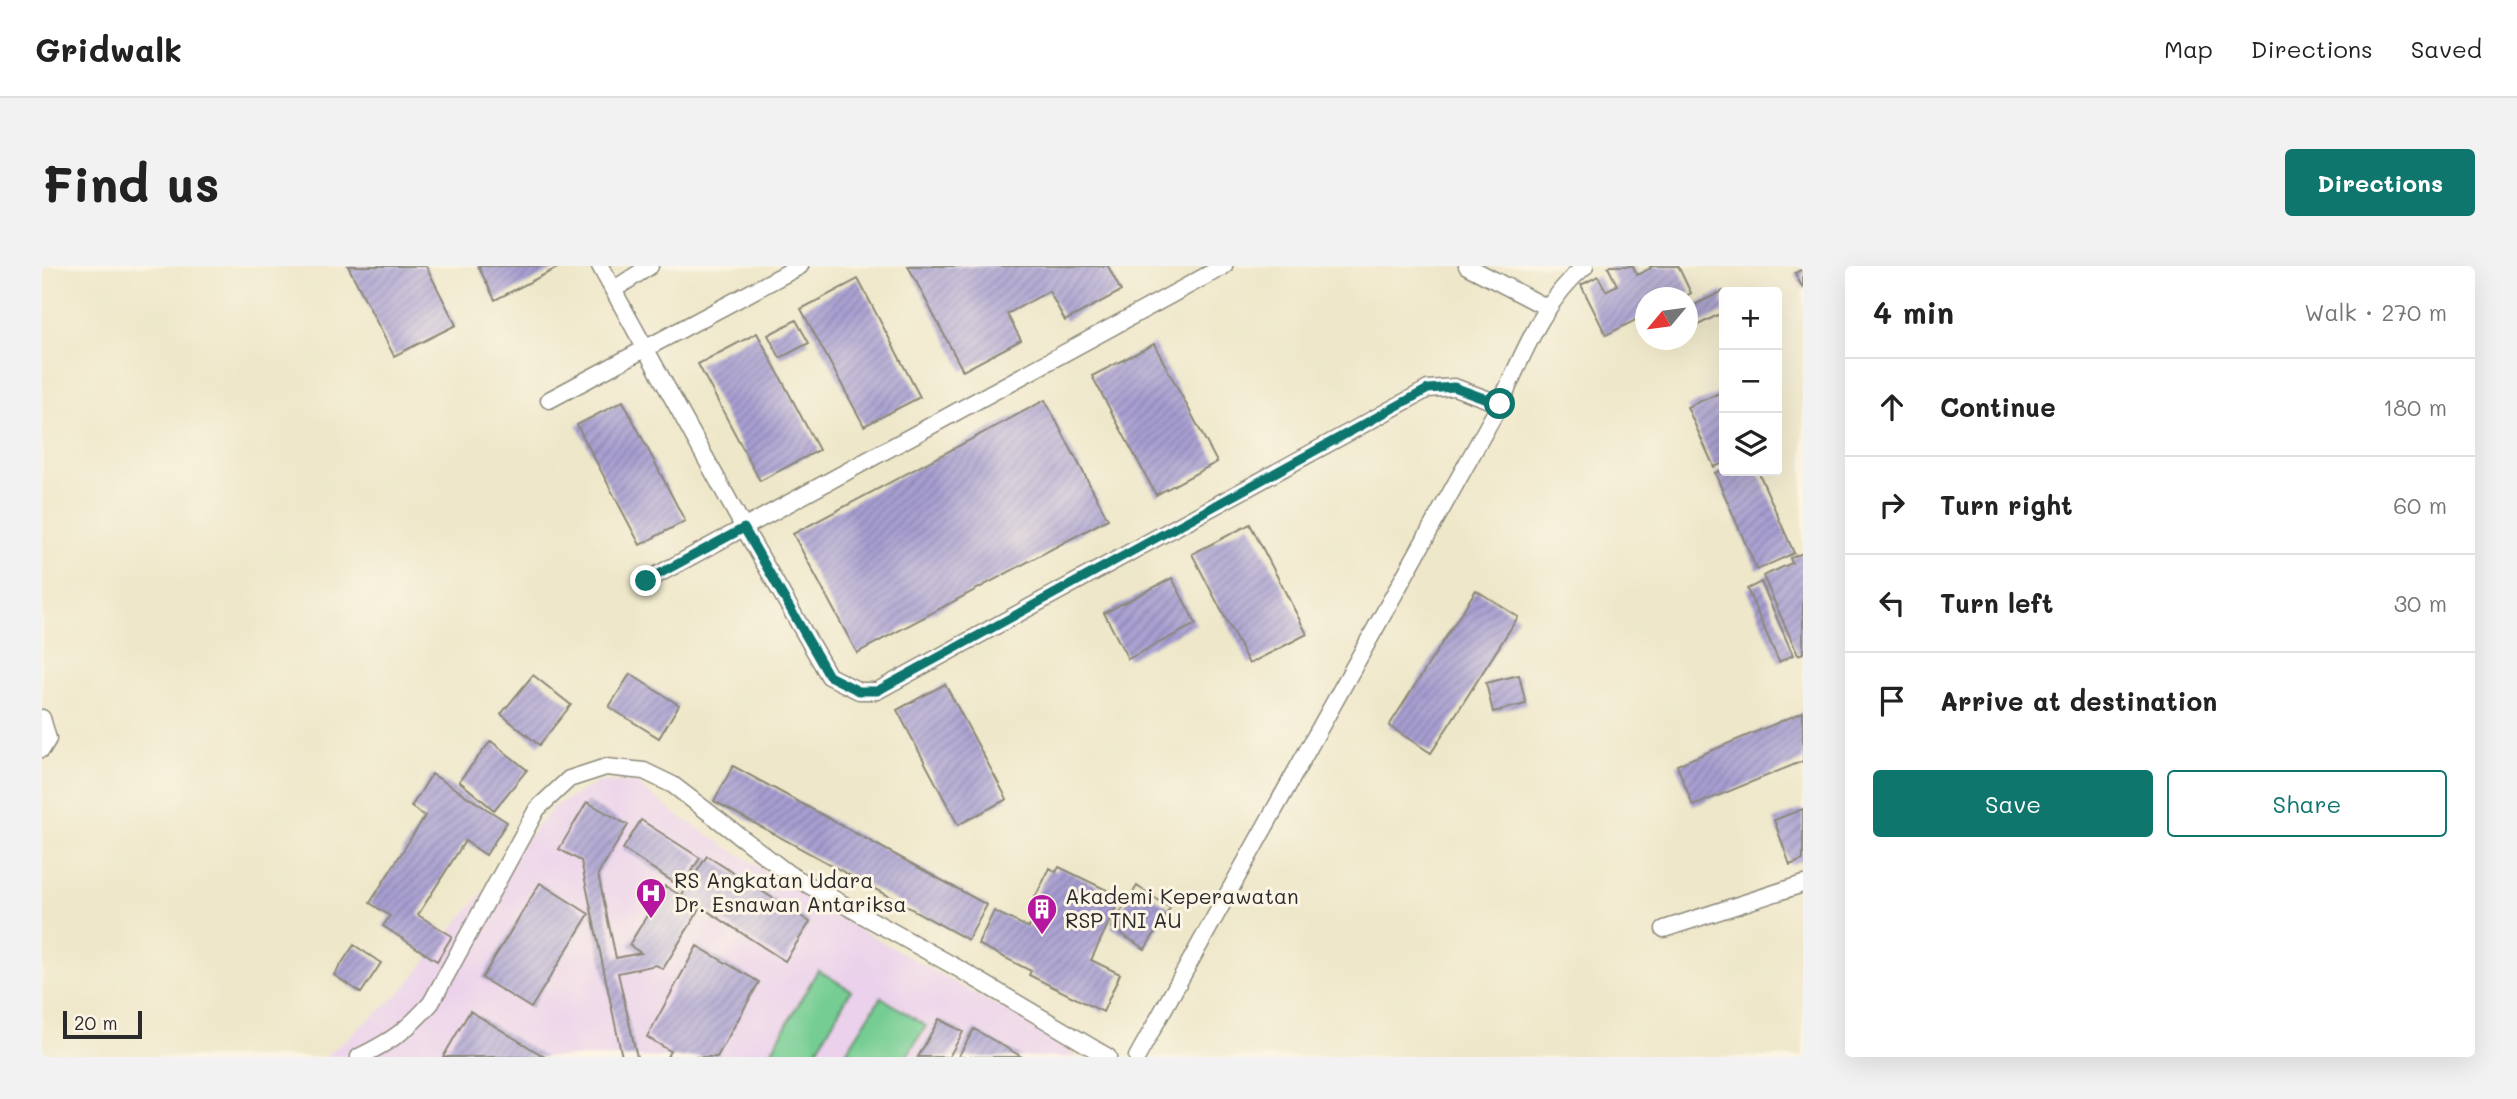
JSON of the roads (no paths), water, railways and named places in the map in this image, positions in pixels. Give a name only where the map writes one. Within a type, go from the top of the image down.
[{"type":"lane","points":[[600,266],[829,676],[859,691],[877,691],[1428,389],[1454,387],[1500,404]]},
{"type":"lane","points":[[613,290],[650,266]]},
{"type":"lane","points":[[549,400],[800,266]]},
{"type":"lane","points":[[646,581],[1224,266]]},
{"type":"lane","points":[[1467,266],[1546,307]]},
{"type":"lane","points":[[1137,1057],[1500,404],[1546,307],[1571,277],[1585,266]]},
{"type":"lane","points":[[42,718],[48,739],[42,749]]},
{"type":"lane","points":[[359,1057],[384,1052],[431,1003],[537,809],[569,779],[606,767],[644,771],[673,785],[789,874],[1108,1057]]},
{"type":"lane","points":[[1664,929],[1803,884]]},
{"type":"place","name":"RS Angkatan Udara Dr. Esnawan Antariksa","points":[[651,920]]},
{"type":"place","name":"Akademi Keperawatan RSP TNI AU","points":[[1042,936]]}]
